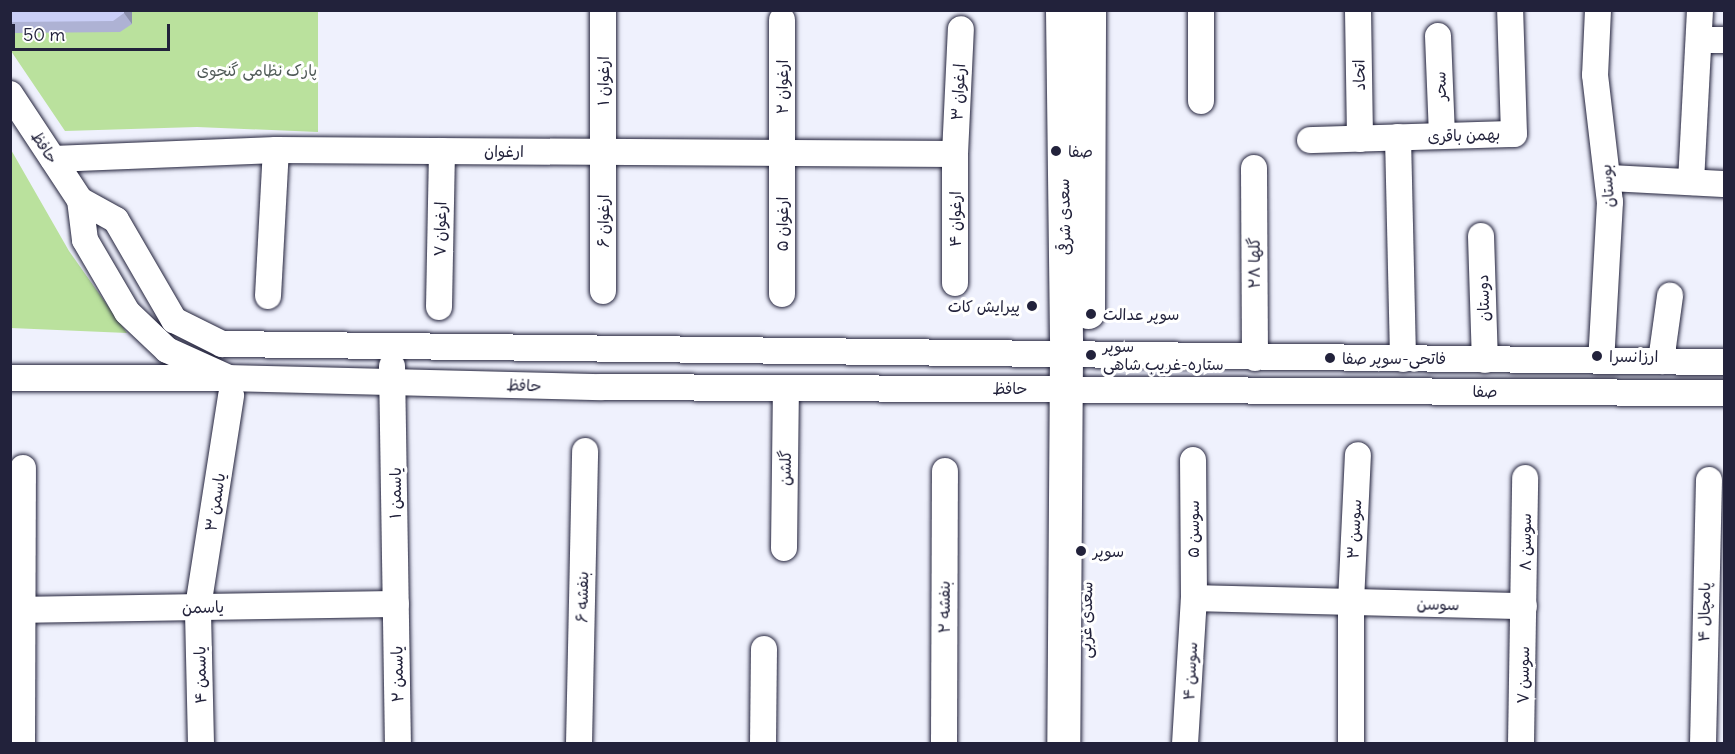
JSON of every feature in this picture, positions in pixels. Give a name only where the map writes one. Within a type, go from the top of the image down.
[{"type":"main road","name":"سعدی شرقی","points":[[1062,10],[1077,372]]},
{"type":"main road","name":"سعدی شرقی","points":[[1077,372],[1089,10]]},
{"type":"main road","name":"سعدی غربی","points":[[1063,744],[1077,372]]},
{"type":"main road","name":"سعدی غربی","points":[[1077,372],[1085,744]]},
{"type":"street","name":"ارغوان ۱","points":[[603,10],[603,152]]},
{"type":"street","points":[[1201,10],[1201,101]]},
{"type":"street","name":"اتحاد","points":[[1358,10],[1360,139]]},
{"type":"street","name":"بهمن باقری","points":[[1310,140],[1514,134],[1510,10]]},
{"type":"street","name":"بوستان","points":[[1598,10],[1595,75],[1599,130],[1609,178],[1602,361]]},
{"type":"street","points":[[1691,182],[1700,10]]},
{"type":"street","name":"ارغوان ۲","points":[[782,20],[782,153]]},
{"type":"street","name":"ارغوان ۳","points":[[955,154],[961,29]]},
{"type":"street","name":"سحر","points":[[1438,36],[1442,136]]},
{"type":"street","points":[[1699,40],[1725,40]]},
{"type":"street","name":"حافظ","points":[[10,94],[80,200],[85,240],[128,312],[167,350],[230,387],[395,382],[786,388],[1077,372]]},
{"type":"street","points":[[1398,137],[1403,359]]},
{"type":"street","name":"ارغوان","points":[[53,159],[276,150],[955,154]]},
{"type":"street","points":[[268,296],[276,150]]},
{"type":"street","name":"ارغوان ۷","points":[[439,307],[442,151]]},
{"type":"street","name":"ارغوان ۶","points":[[603,152],[603,291]]},
{"type":"street","name":"ارغوان ۵","points":[[782,153],[782,294]]},
{"type":"street","name":"ارغوان ۴","points":[[955,154],[955,283]]},
{"type":"street","name":"گلها ۲۸","points":[[1254,168],[1255,358]]},
{"type":"street","points":[[1609,178],[1725,184]]},
{"type":"street","name":"حافظ","points":[[80,200],[116,220],[174,320],[222,345],[389,347],[1077,372]]},
{"type":"street","name":"دوستان","points":[[1481,236],[1485,360]]},
{"type":"street","points":[[1661,362],[1670,296]]},
{"type":"street","name":"یاسمن ۱","points":[[389,347],[395,382],[396,604]]},
{"type":"street","name":"صفا","points":[[1077,372],[1255,358],[1725,362]]},
{"type":"street","name":"صفا","points":[[1077,372],[1725,393]]},
{"type":"street","points":[[10,378],[230,387]]},
{"type":"street","name":"یاسمن ۳","points":[[198,607],[230,387]]},
{"type":"street","name":"گلشن","points":[[784,548],[786,388]]},
{"type":"street","name":"بنفشه ۶","points":[[579,744],[585,451]]},
{"type":"street","name":"سوسن ۳","points":[[1351,602],[1358,455]]},
{"type":"street","name":"سوسن ۵","points":[[1193,460],[1194,598]]},
{"type":"street","points":[[22,468],[16,610],[22,744]]},
{"type":"street","name":"بنفشه ۲","points":[[944,744],[945,471]]},
{"type":"street","name":"سوسن ۸","points":[[1524,606],[1525,478]]},
{"type":"street","name":"پامچال ۴","points":[[1703,744],[1714,604],[1709,480]]},
{"type":"street","name":"سوسن","points":[[1194,598],[1524,606]]},
{"type":"street","name":"سوسن ۴","points":[[1185,744],[1194,598]]},
{"type":"street","points":[[1351,602],[1351,744]]},
{"type":"street","name":"یاسمن","points":[[16,610],[396,604]]},
{"type":"street","name":"یاسمن ۲","points":[[396,604],[398,744]]},
{"type":"street","name":"سوسن ۷","points":[[1521,744],[1524,606]]},
{"type":"street","name":"یاسمن ۴","points":[[198,607],[201,744]]},
{"type":"street","points":[[763,744],[764,648]]},
{"type":"green space","name":"پارک نظامی گنجوی","points":[[10,11],[132,24],[132,11],[318,11],[318,132],[197,127],[65,131],[11,51]]},
{"type":"green space","points":[[10,148],[69,251],[127,333],[11,328]]},
{"type":"building","points":[[10,10],[124,10],[124,13],[113,21],[10,22]]},
{"type":"place","name":"صفا","points":[[1056,151]]},
{"type":"place","name":"پیرایش کات","points":[[1032,306]]},
{"type":"place","name":"سوپر عدالت","points":[[1091,314]]},
{"type":"place","name":"سوپر ستاره-غریب شاهی","points":[[1091,355]]},
{"type":"place","name":"ارزانسرا","points":[[1597,356]]},
{"type":"place","name":"فاتحی-سوپر صفا","points":[[1330,358]]},
{"type":"place","name":"سوپر","points":[[1081,551]]}]
